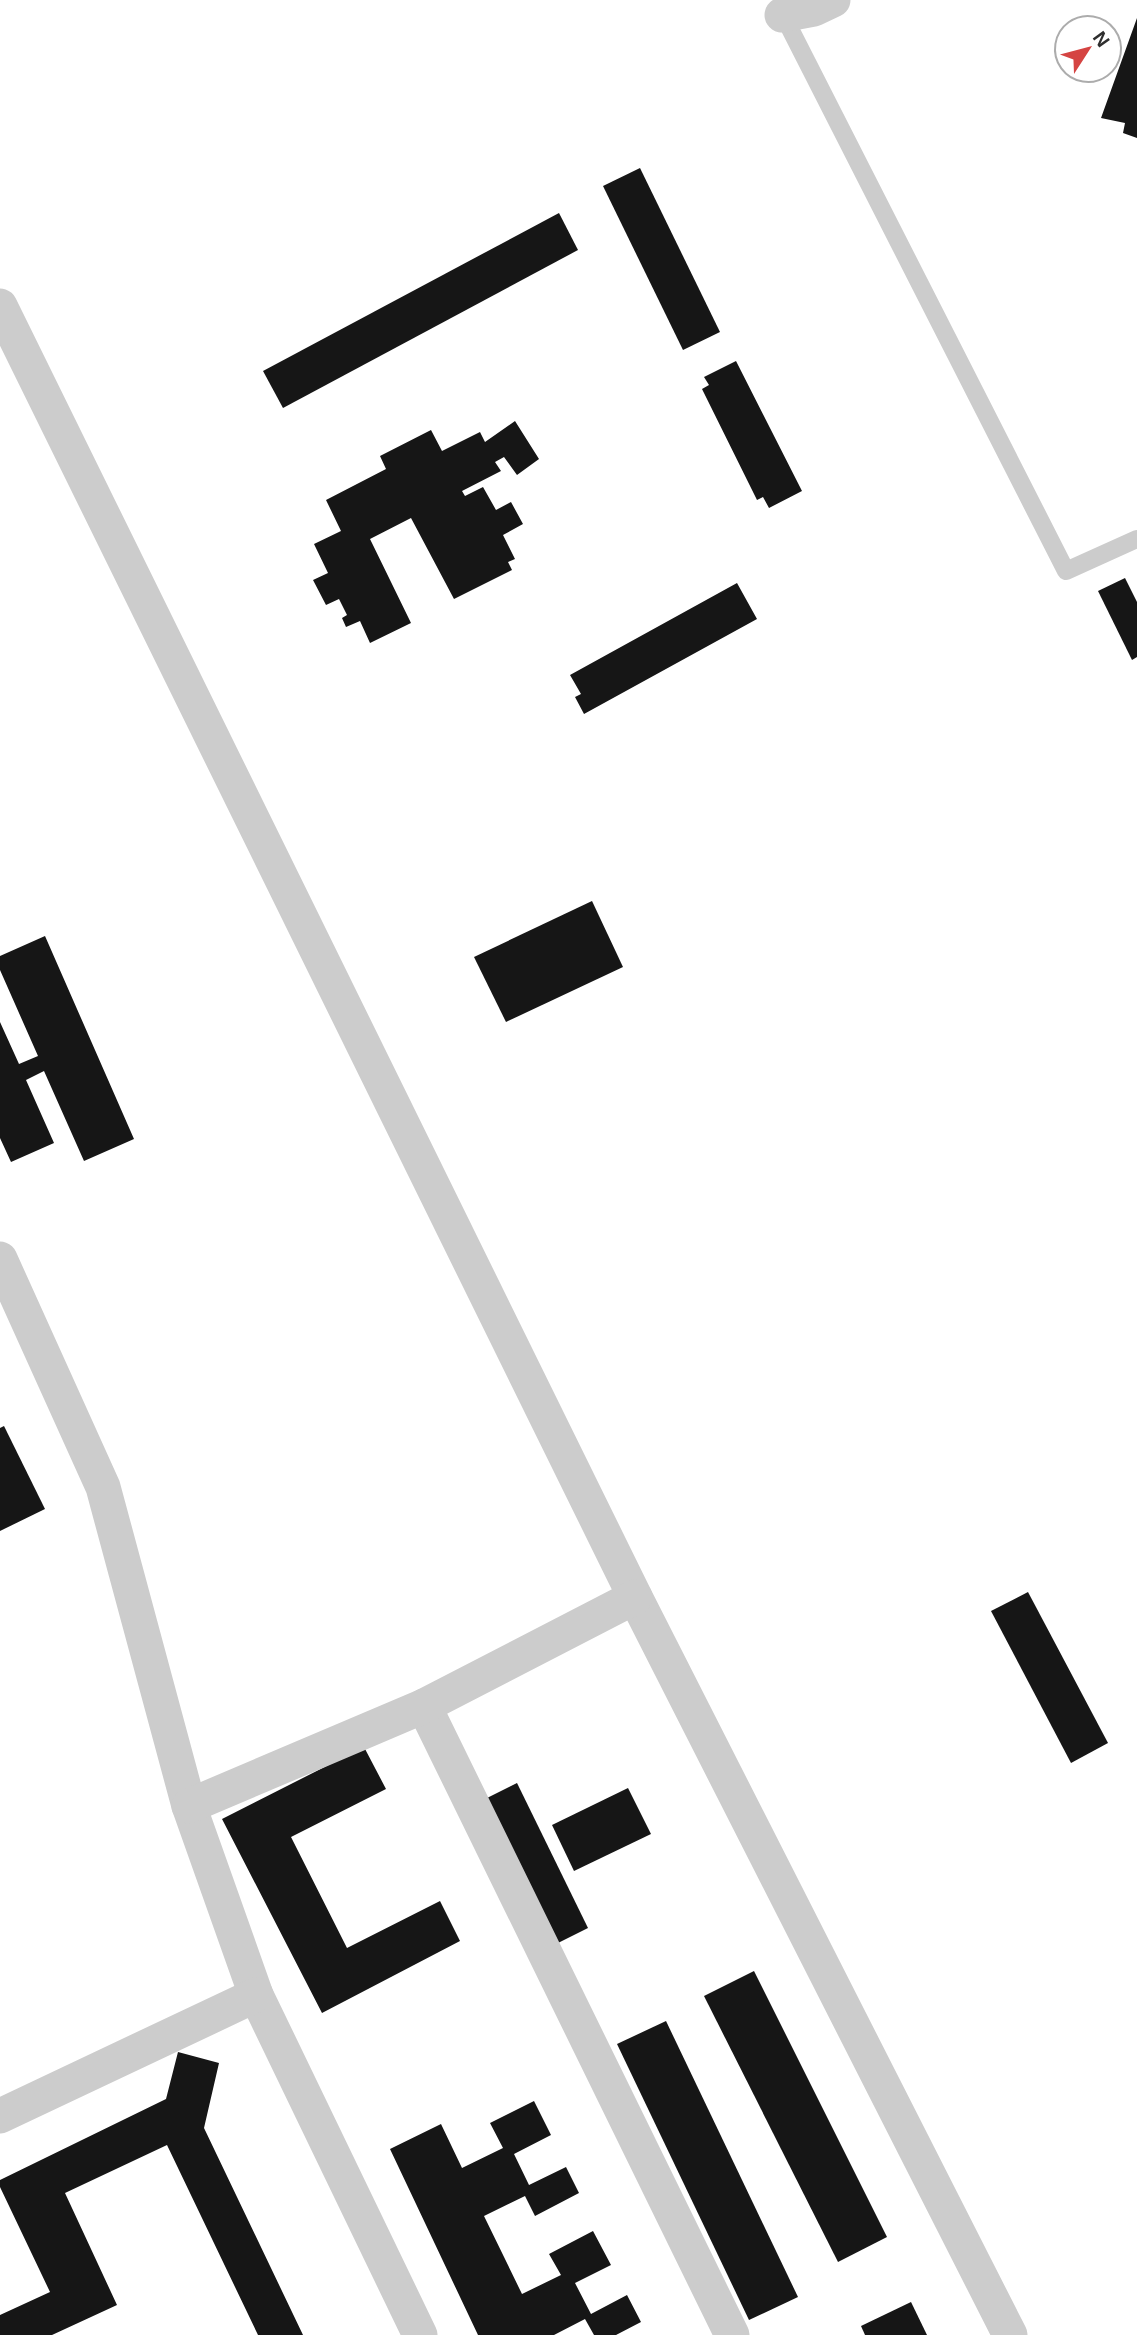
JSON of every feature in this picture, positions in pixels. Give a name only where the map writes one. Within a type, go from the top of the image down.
[{"type":"street","points":[[779,7],[814,9],[833,0]]},
{"type":"street","points":[[0,306],[635,1597],[1010,2335]]},
{"type":"street","points":[[0,1259],[103,1488],[189,1806],[256,1995],[420,2335]]},
{"type":"street","points":[[189,1806],[424,1706],[635,1597]]},
{"type":"street","points":[[424,1706],[732,2335]]},
{"type":"street","points":[[0,2116],[256,1995]]},
{"type":"lane","points":[[779,7],[1066,571],[1137,538]]},
{"type":"building","points":[[1137,18],[1137,138],[1123,133],[1125,123],[1101,118],[1113,84],[1123,84],[1123,57]]},
{"type":"building","points":[[640,168],[720,332],[683,350],[603,186]]},
{"type":"building","points":[[559,213],[578,250],[283,408],[263,371]]},
{"type":"building","points":[[736,361],[802,491],[769,508],[763,497],[757,500],[702,389],[709,385],[704,377]]},
{"type":"building","points":[[515,421],[539,459],[517,475],[504,457],[495,462],[501,471],[462,491],[465,496],[483,487],[496,510],[511,502],[523,524],[503,535],[515,559],[508,562],[512,570],[454,599],[411,518],[370,539],[411,623],[370,643],[360,621],[346,627],[342,618],[347,615],[339,599],[326,605],[313,580],[328,573],[314,544],[341,531],[326,500],[386,469],[380,456],[431,430],[442,451],[480,432],[485,442]]},
{"type":"building","points":[[1125,578],[1137,602],[1137,657],[1132,660],[1098,591]]},
{"type":"building","points":[[737,583],[757,619],[584,714],[575,697],[581,694],[570,675]]},
{"type":"building","points":[[592,901],[623,967],[506,1022],[474,957]]},
{"type":"building","points":[[45,936],[134,1139],[84,1161],[44,1071],[26,1080],[54,1143],[11,1162],[0,1138],[0,1022],[19,1064],[38,1056],[0,970],[0,956]]},
{"type":"building","points":[[4,1426],[45,1509],[0,1531],[0,1428]]},
{"type":"building","points":[[1028,1592],[1108,1743],[1071,1763],[991,1611]]},
{"type":"building","points":[[364,1747],[386,1789],[291,1837],[347,1948],[440,1901],[460,1941],[322,2013],[222,1819]]},
{"type":"building","points":[[517,1783],[588,1928],[546,1949],[475,1804]]},
{"type":"building","points":[[628,1788],[651,1834],[574,1871],[552,1825]]},
{"type":"building","points":[[754,1971],[887,2237],[838,2262],[704,1996]]},
{"type":"building","points":[[666,2021],[798,2297],[749,2320],[617,2044]]},
{"type":"building","points":[[178,2052],[219,2063],[204,2128],[303,2335],[258,2335],[167,2145],[65,2193],[117,2305],[52,2335],[0,2335],[0,2315],[50,2292],[0,2187],[0,2180],[166,2099]]},
{"type":"building","points":[[534,2101],[551,2135],[514,2154],[529,2185],[566,2167],[579,2193],[535,2216],[525,2196],[484,2216],[522,2294],[561,2275],[549,2254],[593,2231],[611,2265],[575,2283],[591,2314],[627,2295],[641,2322],[616,2335],[594,2335],[585,2319],[554,2335],[478,2335],[390,2149],[441,2124],[462,2168],[503,2148],[490,2123]]},
{"type":"building","points":[[911,2302],[927,2335],[865,2335],[861,2326]]}]
